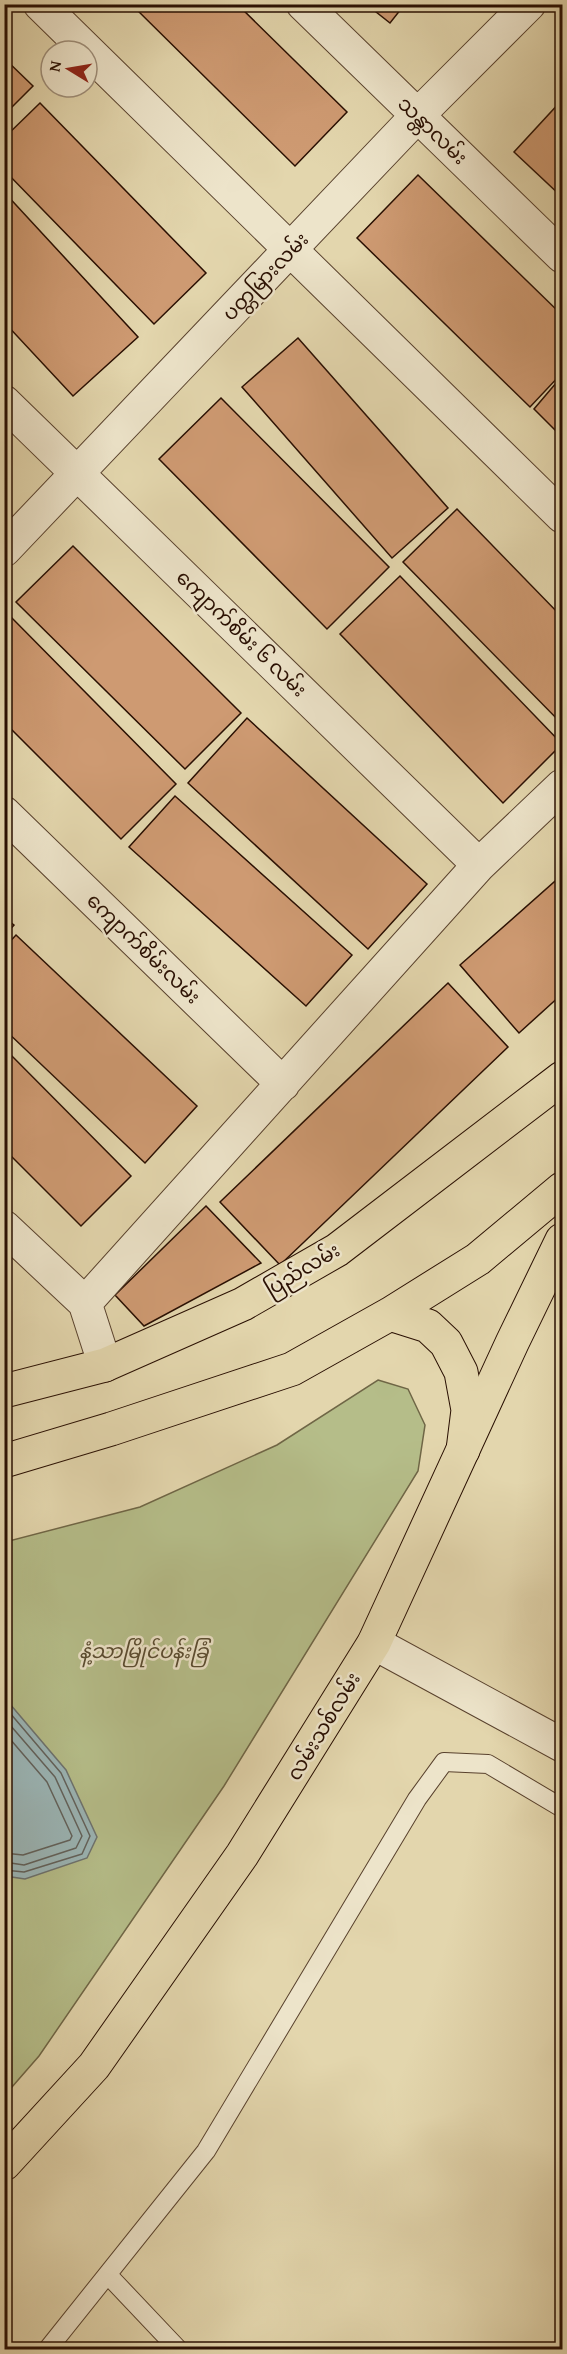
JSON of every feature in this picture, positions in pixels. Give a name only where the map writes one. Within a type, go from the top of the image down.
[{"type":"main road","name":"ပြည်လမ်း","points":[[4,1391],[105,1365],[243,1304],[337,1250],[562,1078]]},
{"type":"main road","points":[[4,1461],[111,1429],[292,1369],[390,1314],[478,1259],[562,1189]]},
{"type":"main road","name":"လမ်းသစ်လမ်း","points":[[4,2164],[101,2056],[242,1856],[374,1643],[512,1343],[552,1274],[562,1240]]},
{"type":"main road","points":[[390,1314],[428,1326],[446,1343],[461,1372],[468,1410],[462,1450]]},
{"type":"street","points":[[39,4],[562,516]]},
{"type":"street","name":"သန္တာလမ်း","points":[[303,4],[562,256]]},
{"type":"street","name":"ပတ္တမြားလမ်း","points":[[4,550],[418,115],[529,4]]},
{"type":"street","name":"ကျောက်စိမ်း ၆ လမ်း","points":[[4,402],[478,865]]},
{"type":"street","points":[[85,1303],[478,865],[562,786]]},
{"type":"street","name":"ကျောက်စိမ်းလမ်း","points":[[4,813],[283,1084]]},
{"type":"street","points":[[4,1227],[85,1303],[105,1365]]},
{"type":"street","points":[[374,1643],[562,1744]]},
{"type":"lane","points":[[47,2349],[206,2151],[417,1799],[444,1762],[488,1764],[562,1808]]},
{"type":"lane","points":[[108,2275],[179,2349]]},
{"type":"green space","name":"နံ့သာမြိုင်ပန်းခြံ","points":[[378,1380],[408,1389],[425,1425],[418,1471],[224,1786],[39,2056],[5,2095],[5,1542],[140,1507],[277,1445]]},
{"type":"water","points":[[4,1697],[66,1770],[97,1837],[87,1858],[25,1879],[5,1876]]},
{"type":"building","points":[[131,4],[237,4],[347,112],[295,166]]},
{"type":"building","points":[[366,4],[405,4],[390,23]]},
{"type":"building","points":[[4,58],[33,86],[4,115]]},
{"type":"building","points":[[562,100],[562,197],[514,152]]},
{"type":"building","points":[[40,103],[206,273],[154,324],[4,170],[4,138]]},
{"type":"building","points":[[418,175],[562,315],[562,373],[530,407],[357,238]]},
{"type":"building","points":[[4,192],[138,337],[73,396],[4,322]]},
{"type":"building","points":[[298,338],[448,508],[392,558],[242,387]]},
{"type":"building","points":[[562,376],[562,437],[534,409]]},
{"type":"building","points":[[221,398],[389,567],[327,629],[159,459]]},
{"type":"building","points":[[457,509],[562,617],[562,724],[403,562]]},
{"type":"building","points":[[73,546],[241,713],[185,769],[16,602]]},
{"type":"building","points":[[400,576],[562,744],[503,803],[340,634]]},
{"type":"building","points":[[8,614],[176,784],[121,839],[4,722],[4,617]]},
{"type":"building","points":[[247,718],[427,884],[368,949],[188,783]]},
{"type":"building","points":[[175,796],[352,955],[306,1006],[129,847]]},
{"type":"building","points":[[562,875],[562,994],[519,1033],[460,965]]},
{"type":"building","points":[[4,917],[14,925],[4,936]]},
{"type":"building","points":[[16,935],[197,1106],[145,1163],[4,1029],[4,948]]},
{"type":"building","points":[[448,983],[508,1047],[280,1265],[220,1202]]},
{"type":"building","points":[[4,1048],[131,1176],[81,1226],[4,1149]]},
{"type":"building","points":[[206,1206],[261,1263],[144,1326],[115,1295]]}]
